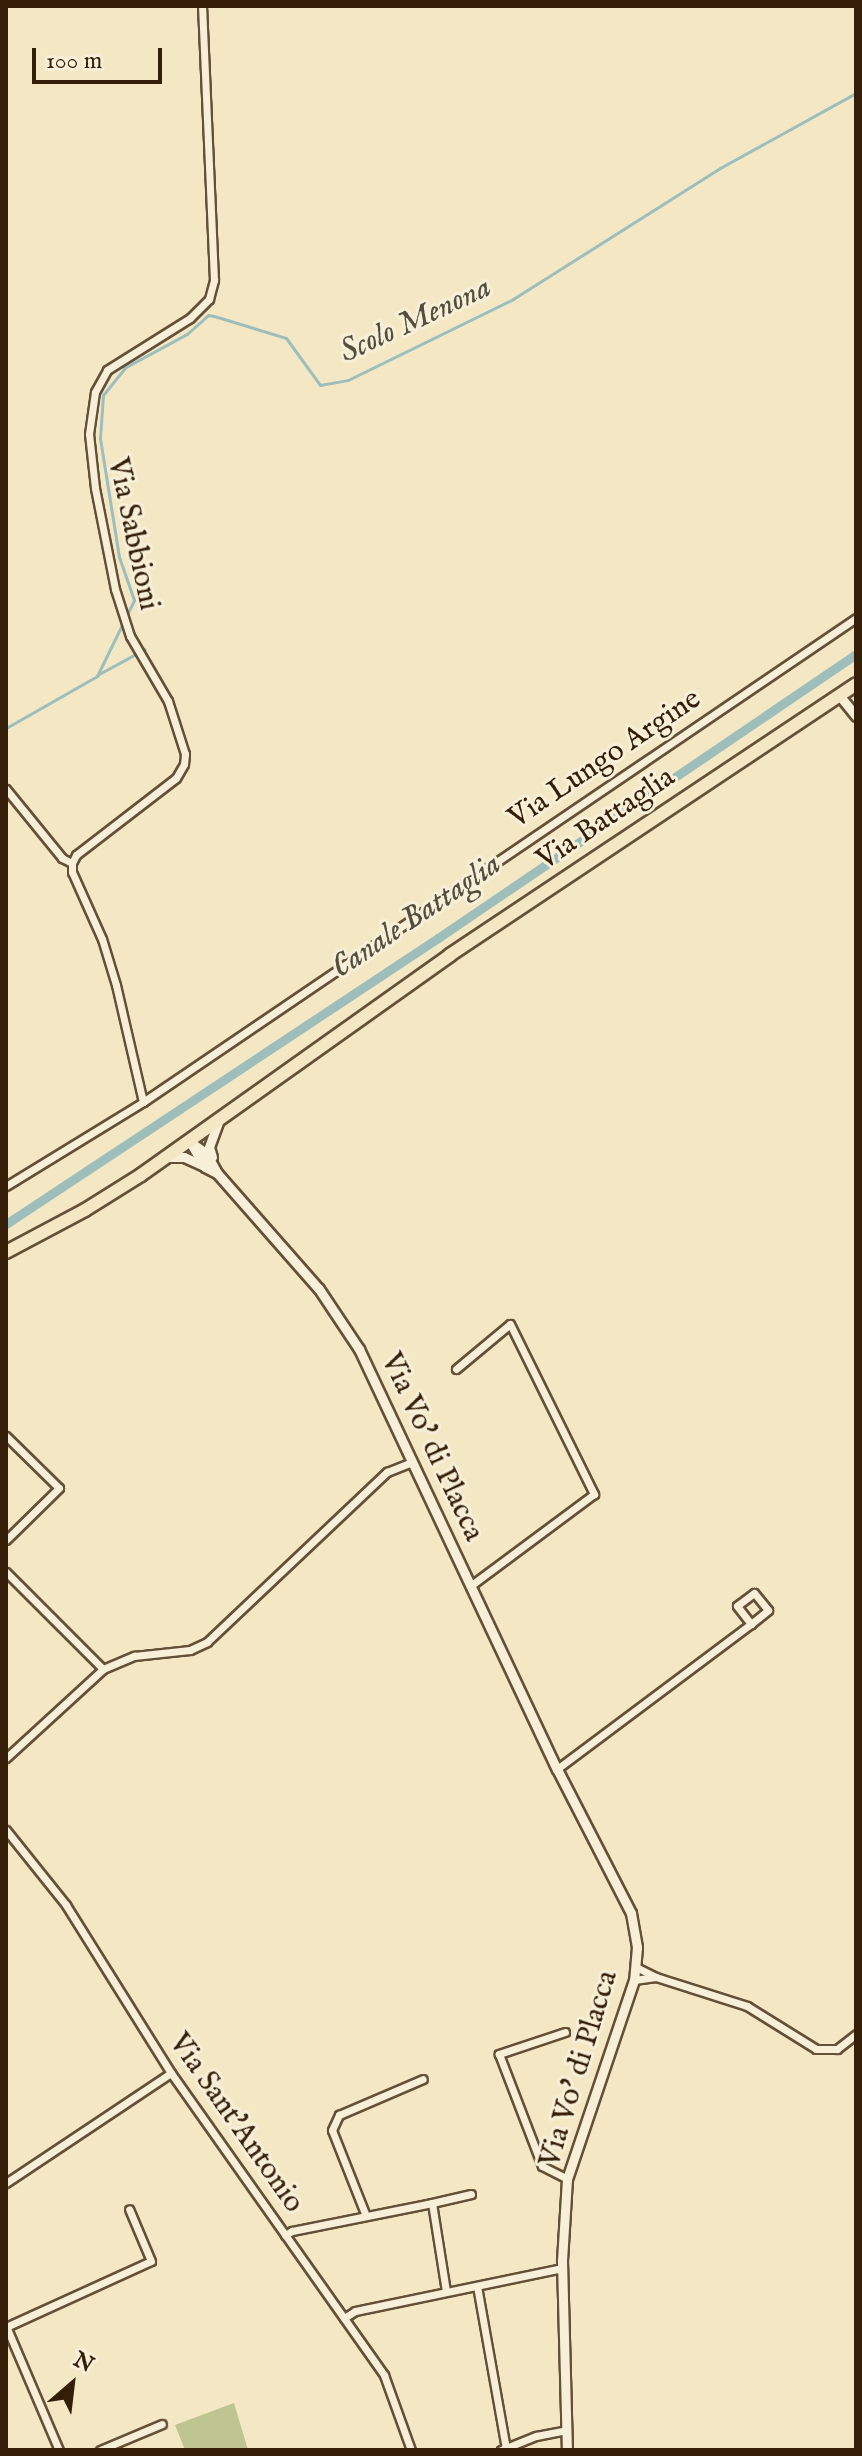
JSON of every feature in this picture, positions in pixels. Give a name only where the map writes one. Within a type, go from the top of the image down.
[{"type":"main road","name":"Via Battaglia","points":[[6,1252],[85,1210],[190,1142],[450,955],[856,684]]},
{"type":"street","name":"Via Sabbioni","points":[[72,863],[76,855],[176,778],[184,764],[185,754],[168,701],[127,629],[95,488],[89,434],[92,400],[107,370],[190,318],[209,299],[214,280],[202,6]]},
{"type":"street","name":"Via Lungo Argine","points":[[6,1186],[143,1102],[856,618]]},
{"type":"street","points":[[839,695],[856,716]]},
{"type":"street","points":[[6,789],[62,858],[72,863],[72,872],[102,939],[116,985],[143,1102]]},
{"type":"street","points":[[209,1164],[209,1147],[219,1120]]},
{"type":"street","points":[[190,1142],[195,1155],[209,1164]]},
{"type":"street","name":"Via Vo' di Placca","points":[[167,1157],[184,1157],[209,1164],[340,1318],[359,1349],[557,1769],[631,1913],[637,1947],[634,1980],[567,2179],[563,2268],[567,2450]]},
{"type":"street","points":[[456,1369],[510,1324],[594,1494],[470,1586]]},
{"type":"street","points":[[6,1436],[59,1488],[6,1540]]},
{"type":"street","points":[[6,1758],[103,1669],[134,1656],[190,1650],[207,1642],[387,1472],[412,1462]]},
{"type":"street","points":[[6,1572],[103,1669]]},
{"type":"street","points":[[557,1769],[751,1624],[768,1610],[754,1593],[737,1606],[751,1624]]},
{"type":"street","name":"Via Sant'Antonio","points":[[6,1830],[66,1905],[171,2073],[384,2375],[411,2450]]},
{"type":"street","points":[[636,1967],[656,1977],[747,2006],[816,2049],[837,2049],[856,2034]]},
{"type":"street","points":[[634,1980],[656,1977]]},
{"type":"street","points":[[565,2032],[499,2054],[538,2159],[551,2172],[567,2179]]},
{"type":"street","points":[[6,2183],[171,2073]]},
{"type":"street","points":[[366,2216],[332,2130],[339,2115],[423,2079]]},
{"type":"street","points":[[285,2235],[471,2194]]},
{"type":"street","points":[[432,2203],[446,2291]]},
{"type":"street","points":[[59,2450],[6,2327],[151,2261],[129,2209]]},
{"type":"street","points":[[344,2318],[355,2311],[563,2268]]},
{"type":"street","points":[[477,2286],[503,2449],[536,2436],[566,2430]]},
{"type":"street","points":[[100,2450],[162,2424]]},
{"type":"green space","points":[[234,2403],[248,2450],[185,2450],[175,2425]]},
{"type":"waterway","name":"Scolo Menona","points":[[6,728],[97,676],[134,600],[119,557],[100,438],[103,395],[126,367],[187,334],[208,315],[286,338],[320,385],[348,380],[513,299],[720,168],[856,93]]},
{"type":"waterway","points":[[99,674],[145,649]]},
{"type":"waterway","name":"Canale Battaglia","points":[[6,1224],[438,938],[856,654]]}]
